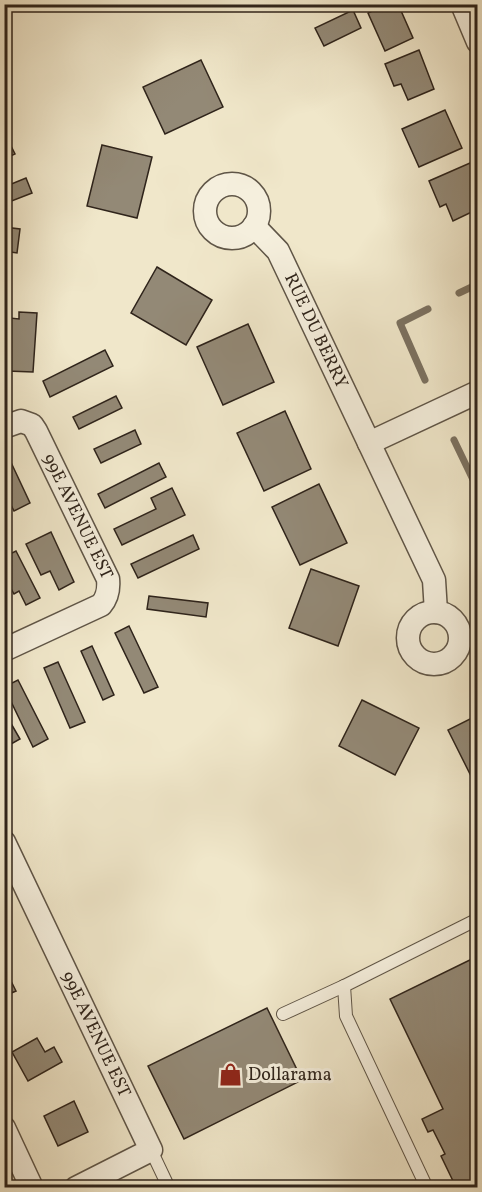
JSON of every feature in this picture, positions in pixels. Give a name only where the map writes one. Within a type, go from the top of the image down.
[{"type":"street","points":[[462,4],[477,42]]},
{"type":"street","name":"RUE DU BERRY","points":[[254,226],[278,251],[434,580],[436,612]]},
{"type":"street","points":[[369,443],[477,392]]},
{"type":"street","name":"99E AVENUE EST","points":[[4,427],[21,421],[32,425],[108,579],[107,596],[101,605],[4,650]]},
{"type":"street","name":"99E AVENUE EST","points":[[4,842],[152,1150]]},
{"type":"street","points":[[4,1128],[32,1188]]},
{"type":"street","points":[[76,1188],[152,1150]]},
{"type":"lane","points":[[283,1014],[344,986],[477,918]]},
{"type":"lane","points":[[344,986],[346,1016],[427,1188]]},
{"type":"lane","points":[[152,1150],[169,1188]]},
{"type":"building","points":[[387,4],[398,4],[413,38],[385,51],[368,13]]},
{"type":"building","points":[[353,10],[361,28],[324,46],[315,28]]},
{"type":"building","points":[[419,50],[434,89],[408,100],[401,84],[394,86],[385,64]]},
{"type":"building","points":[[201,60],[223,107],[165,134],[143,87]]},
{"type":"building","points":[[445,110],[462,148],[419,167],[402,129]]},
{"type":"building","points":[[9,142],[15,154],[4,159],[4,144]]},
{"type":"building","points":[[102,145],[152,157],[137,218],[87,206]]},
{"type":"building","points":[[470,163],[478,180],[478,209],[453,221],[446,204],[440,207],[429,181]]},
{"type":"building","points":[[26,178],[32,193],[4,204],[4,187]]},
{"type":"building","points":[[4,227],[20,229],[17,253],[4,251]]},
{"type":"building","points":[[157,267],[212,300],[186,345],[131,313]]},
{"type":"building","points":[[19,312],[37,313],[33,372],[7,371],[10,318],[19,319]]},
{"type":"building","points":[[248,324],[274,382],[223,405],[197,347]]},
{"type":"building","points":[[105,350],[113,366],[50,397],[43,381]]},
{"type":"building","points":[[116,396],[122,408],[79,429],[73,417]]},
{"type":"building","points":[[285,411],[311,469],[264,491],[237,433]]},
{"type":"building","points":[[135,430],[141,444],[101,463],[94,449]]},
{"type":"building","points":[[8,456],[30,503],[14,511],[4,491],[4,458]]},
{"type":"building","points":[[159,463],[166,477],[105,508],[98,494]]},
{"type":"building","points":[[319,484],[347,543],[300,565],[272,507]]},
{"type":"building","points":[[172,488],[185,515],[122,545],[114,529],[156,509],[151,498]]},
{"type":"building","points":[[51,532],[74,582],[59,590],[50,571],[41,575],[26,544]]},
{"type":"building","points":[[193,535],[199,549],[138,578],[131,564]]},
{"type":"building","points":[[16,551],[40,598],[26,605],[19,591],[14,594],[4,576],[4,557]]},
{"type":"building","points":[[311,569],[359,586],[338,646],[289,628]]},
{"type":"building","points":[[149,596],[208,603],[206,617],[147,609]]},
{"type":"building","points":[[129,626],[158,687],[144,693],[115,633]]},
{"type":"building","points":[[92,646],[114,695],[103,700],[81,651]]},
{"type":"building","points":[[58,662],[85,722],[70,728],[44,668]]},
{"type":"building","points":[[18,680],[48,739],[33,747],[4,687]]},
{"type":"building","points":[[362,700],[419,728],[395,775],[339,746]]},
{"type":"building","points":[[478,715],[478,773],[471,776],[448,730]]},
{"type":"building","points":[[9,720],[20,739],[4,748],[4,723]]},
{"type":"building","points":[[478,956],[478,1181],[460,1188],[457,1181],[454,1183],[441,1156],[445,1154],[433,1130],[428,1132],[422,1119],[443,1109],[390,999]]},
{"type":"building","points":[[4,967],[16,991],[4,996]]},
{"type":"building","points":[[267,1008],[302,1080],[184,1139],[148,1066]]},
{"type":"building","points":[[37,1038],[45,1052],[54,1047],[62,1062],[28,1081],[12,1052]]},
{"type":"building","points":[[74,1101],[88,1132],[58,1146],[44,1116]]},
{"type":"waterway","points":[[459,293],[478,284]]},
{"type":"waterway","points":[[425,380],[400,323],[428,309]]},
{"type":"waterway","points":[[454,440],[478,490]]},
{"type":"place","name":"Dollarama","points":[[230,1075]]}]
